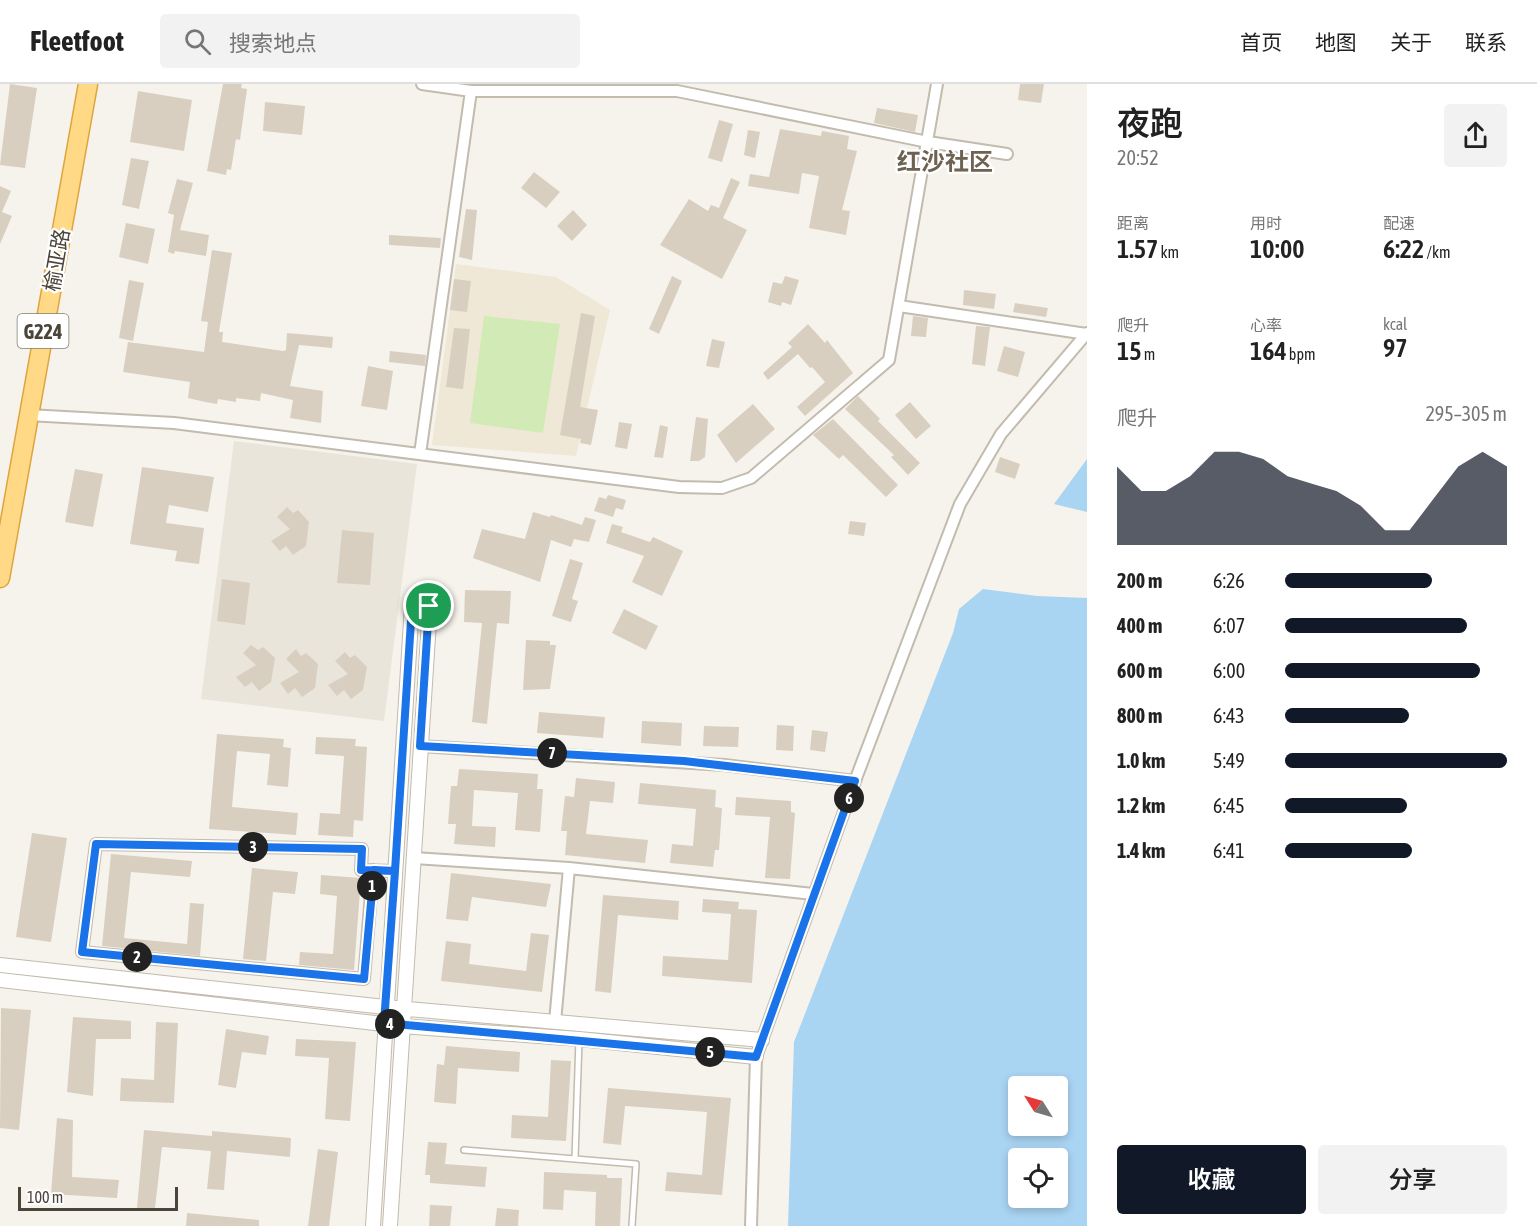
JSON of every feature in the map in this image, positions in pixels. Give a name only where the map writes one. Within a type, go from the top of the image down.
[{"type":"highway","name":"榆亚路","points":[[0,514],[77,84]]},
{"type":"highway","name":"榆亚路","points":[[0,578],[88,84]]},
{"type":"street","points":[[422,84],[471,91],[677,91],[928,142],[1007,154]]},
{"type":"street","points":[[28,415],[174,423],[679,488],[722,488],[751,478],[890,360],[937,84]]},
{"type":"street","points":[[420,454],[471,91]]},
{"type":"street","points":[[899,306],[1087,334]]},
{"type":"street","points":[[751,1226],[756,1057],[855,781],[960,504],[1001,434],[1087,334]]},
{"type":"street","points":[[373,1226],[412,605],[429,606],[390,1226]]},
{"type":"street","points":[[420,746],[714,764],[855,781]]},
{"type":"street","points":[[374,870],[364,979],[82,952],[96,844],[362,849],[361,870],[374,870],[395,871]]},
{"type":"street","points":[[414,858],[569,868],[813,894]]},
{"type":"street","points":[[555,1022],[569,868]]},
{"type":"street","points":[[0,965],[385,1008],[762,1040]]},
{"type":"street","points":[[0,980],[401,1026],[579,1039],[756,1057]]},
{"type":"lane","points":[[575,1158],[579,1039]]},
{"type":"lane","points":[[464,1150],[636,1164],[632,1226]]},
{"type":"shaded area","points":[[456,264],[556,277],[610,310],[576,456],[432,445]]},
{"type":"shaded area","points":[[234,441],[417,464],[384,721],[201,699]]},
{"type":"green space","points":[[484,316],[560,324],[543,433],[470,423]]},
{"type":"water","points":[[1087,459],[1087,512],[1054,504]]},
{"type":"water","points":[[983,589],[1037,596],[1087,598],[1087,1226],[788,1226],[794,1042],[953,633],[959,609]]},
{"type":"building","points":[[10,84],[37,88],[25,168],[0,165]]},
{"type":"building","points":[[223,84],[242,84],[241,88],[247,89],[240,140],[236,139],[231,170],[227,169],[226,175],[207,171]]},
{"type":"building","points":[[1020,84],[1044,84],[1041,103],[1018,100]]},
{"type":"building","points":[[138,91],[192,100],[184,151],[130,142]]},
{"type":"building","points":[[265,102],[305,106],[302,135],[263,131]]},
{"type":"building","points":[[877,108],[918,115],[915,132],[874,123]]},
{"type":"building","points":[[719,120],[733,124],[722,162],[708,158]]},
{"type":"building","points":[[780,129],[821,136],[822,131],[849,136],[847,149],[857,151],[842,210],[850,211],[846,235],[809,228],[819,176],[802,173],[799,194],[748,186],[750,174],[769,177]]},
{"type":"building","points":[[748,130],[760,132],[755,158],[744,155]]},
{"type":"building","points":[[131,158],[149,161],[139,209],[122,205]]},
{"type":"building","points":[[534,172],[560,192],[546,208],[521,188]]},
{"type":"building","points":[[731,178],[740,182],[723,218],[747,230],[722,279],[660,245],[689,199],[708,211],[711,205],[719,208]]},
{"type":"building","points":[[177,179],[193,183],[180,230],[209,235],[206,256],[168,252],[174,215],[168,213]]},
{"type":"building","points":[[0,186],[11,191],[2,212],[12,216],[0,244]]},
{"type":"building","points":[[466,209],[477,210],[472,260],[459,257]]},
{"type":"building","points":[[573,210],[587,225],[572,241],[557,226]]},
{"type":"building","points":[[126,223],[155,229],[148,264],[119,257]]},
{"type":"building","points":[[389,235],[441,238],[440,248],[389,245]]},
{"type":"building","points":[[212,250],[232,253],[219,332],[223,332],[222,342],[283,351],[286,350],[287,333],[333,337],[332,348],[299,345],[290,386],[323,391],[321,423],[290,418],[293,400],[261,393],[260,401],[236,398],[236,402],[218,399],[217,404],[188,398],[190,382],[123,372],[128,342],[204,352],[208,322],[201,321]]},
{"type":"building","points":[[672,276],[682,281],[659,334],[649,329]]},
{"type":"building","points":[[785,276],[799,280],[791,305],[782,302],[781,306],[768,302],[773,282],[782,284]]},
{"type":"building","points":[[454,279],[471,281],[467,312],[450,310]]},
{"type":"building","points":[[129,280],[144,283],[133,341],[119,338]]},
{"type":"building","points":[[964,290],[996,294],[994,309],[963,305]]},
{"type":"building","points":[[1015,303],[1048,308],[1046,317],[1013,312]]},
{"type":"building","points":[[581,313],[595,316],[580,407],[598,410],[591,445],[580,443],[581,439],[560,435]]},
{"type":"building","points":[[913,316],[928,318],[926,337],[911,336]]},
{"type":"building","points":[[808,324],[825,343],[827,340],[853,373],[805,416],[797,407],[825,382],[812,367],[810,368],[798,354],[768,380],[763,373],[792,347],[788,343]]},
{"type":"building","points":[[976,326],[990,327],[985,366],[972,364]]},
{"type":"building","points":[[454,328],[470,329],[463,389],[446,387]]},
{"type":"building","points":[[712,339],[725,342],[719,368],[706,366]]},
{"type":"building","points":[[1004,346],[1025,352],[1018,377],[997,371]]},
{"type":"building","points":[[390,351],[426,355],[425,366],[389,362]]},
{"type":"building","points":[[368,366],[393,371],[387,410],[361,406]]},
{"type":"building","points":[[858,396],[880,419],[878,421],[920,463],[908,475],[891,457],[894,455],[845,409]]},
{"type":"building","points":[[910,402],[931,426],[916,439],[895,415]]},
{"type":"building","points":[[753,404],[775,429],[736,463],[717,435]]},
{"type":"building","points":[[696,417],[708,419],[705,457],[699,461],[690,461]]},
{"type":"building","points":[[833,419],[898,485],[886,497],[843,455],[839,459],[813,435]]},
{"type":"building","points":[[619,422],[632,424],[627,449],[615,447]]},
{"type":"building","points":[[660,425],[668,427],[663,458],[654,457]]},
{"type":"building","points":[[1000,457],[1020,464],[1015,479],[995,472]]},
{"type":"building","points":[[142,467],[214,477],[208,512],[169,505],[166,523],[204,528],[199,564],[175,561],[177,551],[130,544]]},
{"type":"building","points":[[75,469],[103,474],[93,527],[65,522]]},
{"type":"building","points":[[608,495],[626,500],[623,510],[616,508],[613,517],[594,511],[599,497],[606,499]]},
{"type":"building","points":[[287,507],[293,513],[298,510],[309,522],[306,546],[293,555],[286,546],[280,551],[271,541],[290,529],[277,517]]},
{"type":"building","points":[[533,512],[582,525],[585,517],[596,520],[589,542],[574,539],[571,547],[551,540],[540,582],[473,558],[482,529],[525,539]]},
{"type":"building","points":[[850,521],[866,523],[864,536],[848,534]]},
{"type":"building","points":[[612,524],[623,527],[621,532],[650,542],[653,537],[683,551],[662,596],[632,582],[644,556],[606,543]]},
{"type":"building","points":[[342,530],[374,533],[370,585],[337,583]]},
{"type":"building","points":[[570,559],[583,563],[572,599],[578,601],[571,622],[552,616]]},
{"type":"building","points":[[222,579],[250,583],[245,625],[217,621]]},
{"type":"building","points":[[465,590],[511,591],[509,624],[497,623],[487,724],[472,722],[482,623],[464,622]]},
{"type":"building","points":[[624,609],[658,626],[646,650],[612,633]]},
{"type":"building","points":[[526,640],[550,641],[550,645],[556,645],[550,689],[523,690]]},
{"type":"building","points":[[251,645],[258,650],[263,647],[275,658],[271,682],[259,691],[252,682],[245,687],[236,677],[256,665],[243,653]]},
{"type":"building","points":[[296,649],[301,656],[306,653],[318,664],[315,688],[302,697],[295,688],[288,694],[280,683],[299,672],[286,659]]},
{"type":"building","points":[[345,652],[350,658],[355,655],[367,667],[363,690],[351,699],[344,690],[337,696],[328,685],[348,674],[335,661]]},
{"type":"building","points":[[539,712],[605,717],[603,738],[537,733]]},
{"type":"building","points":[[642,721],[682,723],[681,746],[641,743]]},
{"type":"building","points":[[777,725],[794,726],[793,751],[776,750]]},
{"type":"building","points":[[704,726],[739,727],[738,747],[703,746]]},
{"type":"building","points":[[812,730],[828,732],[825,752],[810,750]]},
{"type":"building","points":[[217,734],[284,739],[283,747],[291,748],[288,787],[267,785],[270,754],[237,751],[232,807],[298,813],[296,835],[209,829]]},
{"type":"building","points":[[316,737],[356,739],[355,746],[367,747],[363,821],[354,820],[353,837],[318,835],[320,813],[340,814],[344,756],[315,754]]},
{"type":"building","points":[[459,769],[538,774],[537,789],[543,789],[540,832],[515,830],[518,793],[474,790],[472,826],[496,827],[495,847],[454,844],[456,824],[448,824],[451,786],[457,786]]},
{"type":"building","points":[[576,778],[615,782],[613,803],[590,801],[586,834],[648,840],[645,863],[565,855],[567,831],[561,831],[565,796],[574,797]]},
{"type":"building","points":[[640,783],[716,790],[715,807],[722,808],[719,850],[715,850],[713,867],[670,863],[672,844],[693,846],[696,809],[638,804]]},
{"type":"building","points":[[736,797],[791,801],[791,812],[795,813],[790,879],[765,878],[770,817],[735,815]]},
{"type":"building","points":[[32,833],[67,838],[51,942],[16,937]]},
{"type":"building","points":[[111,854],[192,861],[190,877],[131,872],[124,938],[187,944],[190,903],[204,904],[200,956],[102,946]]},
{"type":"building","points":[[252,868],[298,872],[295,894],[273,892],[266,961],[243,959]]},
{"type":"building","points":[[451,873],[551,884],[546,907],[472,897],[468,921],[446,919]]},
{"type":"building","points":[[321,875],[361,878],[354,970],[299,965],[300,952],[333,954],[337,896],[320,894]]},
{"type":"building","points":[[603,895],[679,901],[678,920],[618,915],[611,993],[595,991]]},
{"type":"building","points":[[703,899],[739,902],[738,909],[757,910],[752,983],[662,976],[663,956],[728,960],[731,914],[702,912]]},
{"type":"building","points":[[531,933],[549,935],[542,992],[441,981],[446,941],[471,944],[469,964],[526,971]]},
{"type":"building","points":[[1,1008],[31,1010],[19,1130],[0,1128]]},
{"type":"building","points":[[73,1017],[131,1021],[131,1039],[96,1039],[93,1096],[67,1092]]},
{"type":"building","points":[[156,1022],[178,1023],[174,1103],[120,1101],[121,1078],[154,1080]]},
{"type":"building","points":[[226,1029],[269,1036],[266,1055],[242,1052],[236,1088],[218,1085]]},
{"type":"building","points":[[296,1039],[356,1042],[350,1121],[325,1119],[329,1058],[295,1056]]},
{"type":"building","points":[[446,1046],[520,1052],[519,1072],[458,1068],[456,1104],[434,1102],[437,1064],[444,1065]]},
{"type":"building","points":[[551,1060],[571,1061],[566,1141],[511,1138],[512,1115],[548,1117]]},
{"type":"building","points":[[608,1088],[731,1098],[722,1195],[665,1191],[667,1172],[702,1175],[707,1112],[625,1106],[621,1145],[603,1143]]},
{"type":"building","points":[[57,1118],[73,1120],[72,1177],[119,1180],[117,1198],[51,1194]]},
{"type":"building","points":[[144,1130],[212,1136],[212,1131],[291,1138],[290,1157],[227,1151],[224,1190],[207,1189],[211,1151],[162,1147],[155,1208],[137,1208]]},
{"type":"building","points":[[428,1142],[447,1143],[445,1164],[487,1167],[485,1187],[430,1183],[430,1175],[425,1175]]},
{"type":"building","points":[[318,1149],[338,1152],[329,1226],[308,1226]]},
{"type":"building","points":[[544,1172],[607,1175],[607,1178],[622,1178],[620,1226],[595,1226],[596,1192],[564,1190],[563,1210],[543,1209]]},
{"type":"building","points":[[430,1205],[452,1206],[450,1226],[429,1226]]},
{"type":"building","points":[[497,1208],[519,1210],[518,1226],[495,1226]]},
{"type":"building","points":[[187,1213],[259,1220],[259,1226],[186,1226]]},
{"type":"district","name":"红沙社区","points":[[945,161]]},
{"type":"route","points":[[429,606],[412,605],[395,871],[374,870],[364,979],[82,952],[96,844],[362,849],[361,870],[374,870],[395,871],[384,1023],[579,1039],[756,1057],[855,781],[684,761],[420,746],[429,606]]}]
